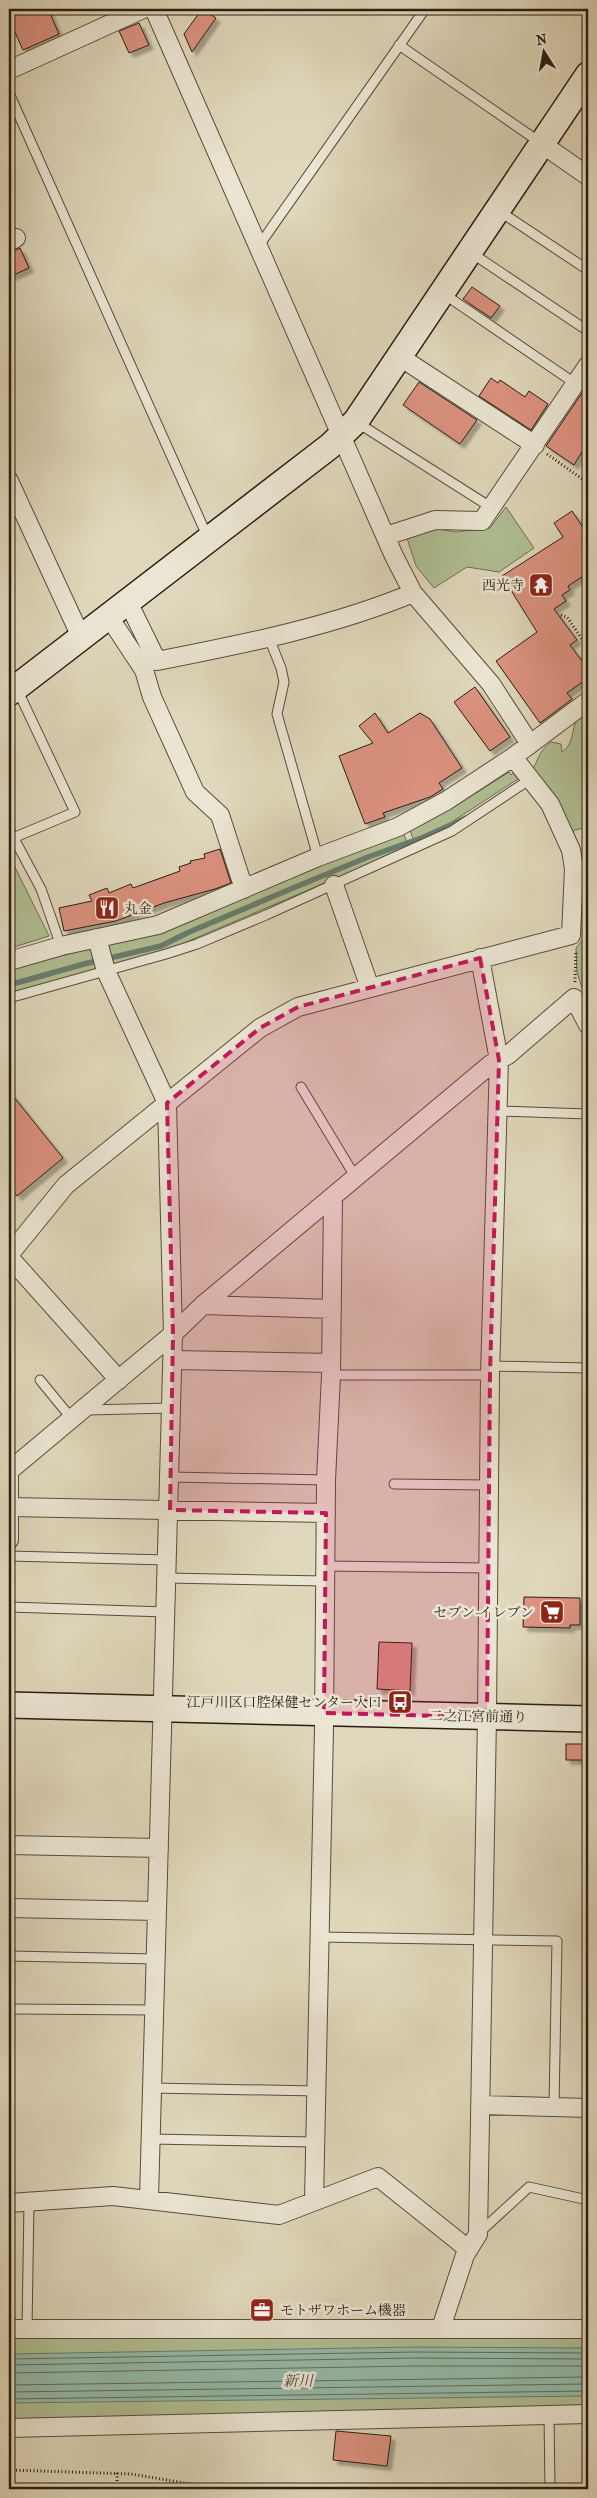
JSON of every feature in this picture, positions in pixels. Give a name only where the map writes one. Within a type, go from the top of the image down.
[{"type":"street","points":[[9,70],[143,9]]},
{"type":"street","points":[[154,9],[258,247],[348,429],[386,536],[413,593],[491,684],[530,744]]},
{"type":"street","points":[[13,690],[208,540],[348,429],[400,357],[588,74]]},
{"type":"street","points":[[542,144],[588,176]]},
{"type":"street","points":[[400,357],[535,445]]},
{"type":"street","points":[[386,536],[435,520],[455,522],[482,521],[588,365]]},
{"type":"street","points":[[9,481],[81,637]]},
{"type":"street","points":[[118,610],[156,661],[268,638],[391,602],[413,593]]},
{"type":"street","points":[[118,610],[144,670],[152,697],[195,792],[220,815],[244,888]]},
{"type":"street","points":[[9,961],[61,946],[158,925],[318,857],[398,827],[446,801],[513,757],[588,701]]},
{"type":"street","points":[[119,1380],[9,1256],[66,1185],[260,1028],[298,1007],[572,935],[574,869],[571,850],[550,804],[529,780],[513,757]]},
{"type":"street","points":[[334,884],[370,988]]},
{"type":"street","points":[[97,938],[106,971],[166,1103],[174,1334],[149,2198]]},
{"type":"street","points":[[441,2328],[468,2249],[478,2234],[487,1716],[490,1371],[500,1060],[480,958]]},
{"type":"street","points":[[9,1540],[9,1469],[174,1334],[203,1306],[491,1064],[500,1060],[574,998],[588,1025]]},
{"type":"street","points":[[314,2201],[324,1713],[326,1480],[331,1369],[333,1196]]},
{"type":"street","points":[[203,1306],[332,1309]]},
{"type":"street","points":[[173,1360],[331,1369]]},
{"type":"street","points":[[9,1507],[326,1513]]},
{"type":"street","name":"二之江宮前通り","points":[[9,1705],[588,1719]]},
{"type":"street","points":[[9,1845],[159,1848]]},
{"type":"street","points":[[9,1908],[157,1911]]},
{"type":"street","points":[[480,2104],[588,2108]]},
{"type":"street","points":[[9,2203],[113,2196],[149,2198],[279,2215],[378,2177],[468,2249]]},
{"type":"street","points":[[9,2330],[588,2329]]},
{"type":"street","points":[[9,2428],[588,2414]]},
{"type":"lane","points":[[258,247],[424,9]]},
{"type":"lane","points":[[400,45],[542,144]]},
{"type":"lane","points":[[9,93],[208,540]]},
{"type":"lane","points":[[498,210],[588,270]]},
{"type":"lane","points":[[470,252],[588,331]]},
{"type":"lane","points":[[442,292],[576,384]]},
{"type":"lane","points":[[348,429],[492,508]]},
{"type":"lane","points":[[268,638],[281,668],[284,682],[277,714],[318,857]]},
{"type":"lane","points":[[13,690],[75,812],[13,838]]},
{"type":"lane","points":[[9,998],[197,944],[452,831],[529,780]]},
{"type":"lane","points":[[9,829],[41,889],[61,946]]},
{"type":"lane","points":[[301,1087],[356,1178]]},
{"type":"lane","points":[[498,1111],[588,1114]]},
{"type":"lane","points":[[331,1369],[490,1371],[588,1368]]},
{"type":"lane","points":[[40,1380],[77,1414],[171,1408]]},
{"type":"lane","points":[[170,1477],[326,1480]]},
{"type":"lane","points":[[394,1484],[489,1485]]},
{"type":"lane","points":[[9,1556],[167,1560]]},
{"type":"lane","points":[[167,1578],[488,1568]]},
{"type":"lane","points":[[9,1607],[166,1612]]},
{"type":"lane","points":[[320,1936],[557,1940],[554,2107]]},
{"type":"lane","points":[[9,1956],[156,1959]]},
{"type":"lane","points":[[9,2009],[154,2010]]},
{"type":"lane","points":[[152,2088],[316,2091]]},
{"type":"lane","points":[[151,2139],[315,2142]]},
{"type":"lane","points":[[478,2234],[529,2187],[588,2200]]},
{"type":"lane","points":[[27,2329],[30,2202]]},
{"type":"lane","points":[[549,2415],[550,2489]]},
{"type":"path","points":[[535,445],[588,483]]},
{"type":"path","points":[[561,615],[567,618],[588,648]]},
{"type":"path","points":[[572,935],[577,940],[574,998]]},
{"type":"path","points":[[9,2470],[117,2473],[221,2489]]},
{"type":"path","points":[[117,2473],[117,2489]]},
{"type":"highlighted area","points":[[480,958],[499,1060],[490,1375],[487,1717],[324,1713],[326,1513],[170,1510],[173,1334],[167,1103],[260,1028],[298,1007]]},
{"type":"shaded area","points":[[506,507],[534,548],[499,572],[467,567],[434,588],[416,566],[407,538],[432,528],[456,532],[490,528]]},
{"type":"shaded area","points":[[588,709],[588,827],[575,830],[568,837],[530,774],[541,753],[551,742],[561,744],[562,752],[566,749],[570,743],[576,722]]},
{"type":"shaded area","points":[[509,772],[511,775],[513,773],[518,779],[441,829],[414,840],[410,831],[451,809]]},
{"type":"shaded area","points":[[402,830],[409,847],[163,952],[95,969],[9,995],[9,971],[86,949]]},
{"type":"shaded area","points":[[9,855],[49,936],[14,947],[9,937]]},
{"type":"shaded area","points":[[588,862],[588,928],[572,889],[567,867]]},
{"type":"shaded area","points":[[588,933],[588,989],[582,988],[577,972],[576,948]]},
{"type":"shaded area","points":[[9,2332],[588,2333],[588,2407],[9,2419]]},
{"type":"water","name":"新川","points":[[414,2347],[588,2348],[588,2396],[9,2403],[9,2354]]},
{"type":"building","points":[[9,9],[48,9],[59,34],[23,50],[9,19]]},
{"type":"building","points":[[202,9],[216,18],[192,52],[184,34]]},
{"type":"building","points":[[139,23],[149,45],[129,53],[119,31]]},
{"type":"building","points":[[20,248],[29,268],[9,277],[9,253]]},
{"type":"building","points":[[472,287],[500,306],[491,318],[463,299]]},
{"type":"building","points":[[491,378],[498,383],[500,380],[525,397],[529,391],[548,404],[531,430],[479,396]]},
{"type":"building","points":[[419,382],[477,420],[460,444],[403,405]]},
{"type":"building","points":[[582,393],[588,397],[588,442],[574,465],[546,446]]},
{"type":"building","points":[[572,511],[588,535],[588,573],[568,586],[570,590],[562,595],[566,601],[554,609],[577,640],[570,645],[588,669],[588,678],[567,693],[572,699],[540,723],[496,661],[537,632],[502,576],[563,537],[554,523]]},
{"type":"building","points":[[475,687],[510,737],[490,751],[454,702]]},
{"type":"building","points":[[375,713],[388,733],[420,713],[430,719],[462,768],[439,783],[443,789],[430,797],[383,813],[385,817],[365,824],[339,756],[373,743],[359,726]]},
{"type":"building","points":[[220,849],[231,883],[164,903],[116,921],[64,931],[59,908],[92,901],[89,895],[107,888],[109,893],[131,884],[133,888],[180,871],[179,867],[191,863],[190,861],[205,858],[204,854]]},
{"type":"building","points":[[9,1091],[63,1158],[17,1196],[9,1185]]},
{"type":"building","points":[[524,1597],[580,1598],[580,1625],[570,1625],[570,1628],[523,1627]]},
{"type":"building","points":[[379,1642],[412,1643],[410,1691],[377,1689]]},
{"type":"building","points":[[566,1744],[588,1744],[588,1760],[566,1760]]},
{"type":"building","points":[[336,2431],[391,2436],[387,2466],[333,2460]]},
{"type":"waterway","points":[[9,985],[84,964],[161,946],[293,888],[368,857],[424,837],[466,818]]},
{"type":"place","name":"西光寺","points":[[541,585]]},
{"type":"place","name":"丸金","points":[[107,908]]},
{"type":"place","name":"セブン-イレブン","points":[[552,1612]]},
{"type":"place","name":"江戸川区口腔保健センター入口","points":[[400,1702]]},
{"type":"place","name":"モトザワホーム機器","points":[[262,2310]]}]
